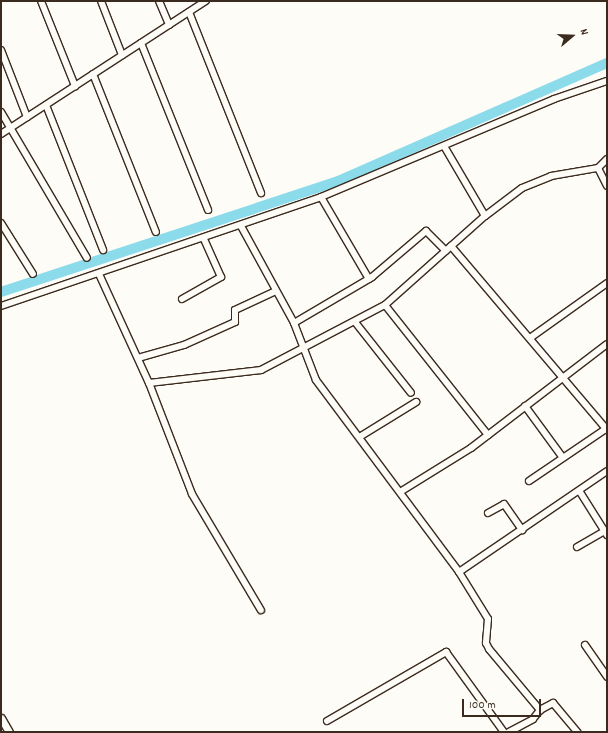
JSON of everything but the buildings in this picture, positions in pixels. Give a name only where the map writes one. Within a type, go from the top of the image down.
[{"type":"street","points":[[41,1],[75,86]]},
{"type":"street","points":[[101,1],[122,55]]},
{"type":"street","points":[[159,1],[169,25]]},
{"type":"street","points":[[1,134],[206,1]]},
{"type":"street","points":[[189,12],[261,193]]},
{"type":"street","points":[[141,43],[208,210]]},
{"type":"street","points":[[1,50],[27,117]]},
{"type":"street","points":[[93,74],[156,232]]},
{"type":"street","points":[[1,306],[204,239],[321,197],[554,99],[607,81]]},
{"type":"street","points":[[46,105],[103,250]]},
{"type":"street","points":[[1,112],[87,258]]},
{"type":"street","points":[[444,146],[485,216]]},
{"type":"street","points":[[149,383],[261,370],[385,305],[485,216],[529,185],[550,176],[598,168],[607,159]]},
{"type":"street","points":[[598,168],[607,186]]},
{"type":"street","points":[[321,197],[369,279]]},
{"type":"street","points":[[1,223],[34,274]]},
{"type":"street","points":[[241,226],[294,323],[316,380],[361,436],[459,572],[488,619],[486,643],[489,649],[540,710]]},
{"type":"street","points":[[294,323],[369,279],[426,231],[449,249],[530,338],[607,429],[529,481]]},
{"type":"street","points":[[182,299],[221,277],[204,239]]},
{"type":"street","points":[[99,274],[149,383],[192,494],[261,610]]},
{"type":"street","points":[[530,338],[607,283]]},
{"type":"street","points":[[138,358],[184,345],[235,322],[235,310],[276,291]]},
{"type":"street","points":[[385,305],[488,435]]},
{"type":"street","points":[[355,322],[411,393]]},
{"type":"street","points":[[400,492],[488,435],[607,344]]},
{"type":"street","points":[[361,436],[416,402]]},
{"type":"street","points":[[526,406],[563,458]]},
{"type":"street","points":[[459,572],[580,492],[607,471]]},
{"type":"street","points":[[577,547],[606,533],[580,492]]},
{"type":"street","points":[[488,514],[504,504],[522,530]]},
{"type":"street","points":[[585,645],[607,677]]},
{"type":"street","points":[[327,721],[446,652],[504,732]]},
{"type":"street","points":[[509,732],[533,719],[540,710],[553,702],[577,732]]},
{"type":"street","points":[[1,718],[9,732]]},
{"type":"waterway","points":[[1,292],[338,181],[607,63]]}]
